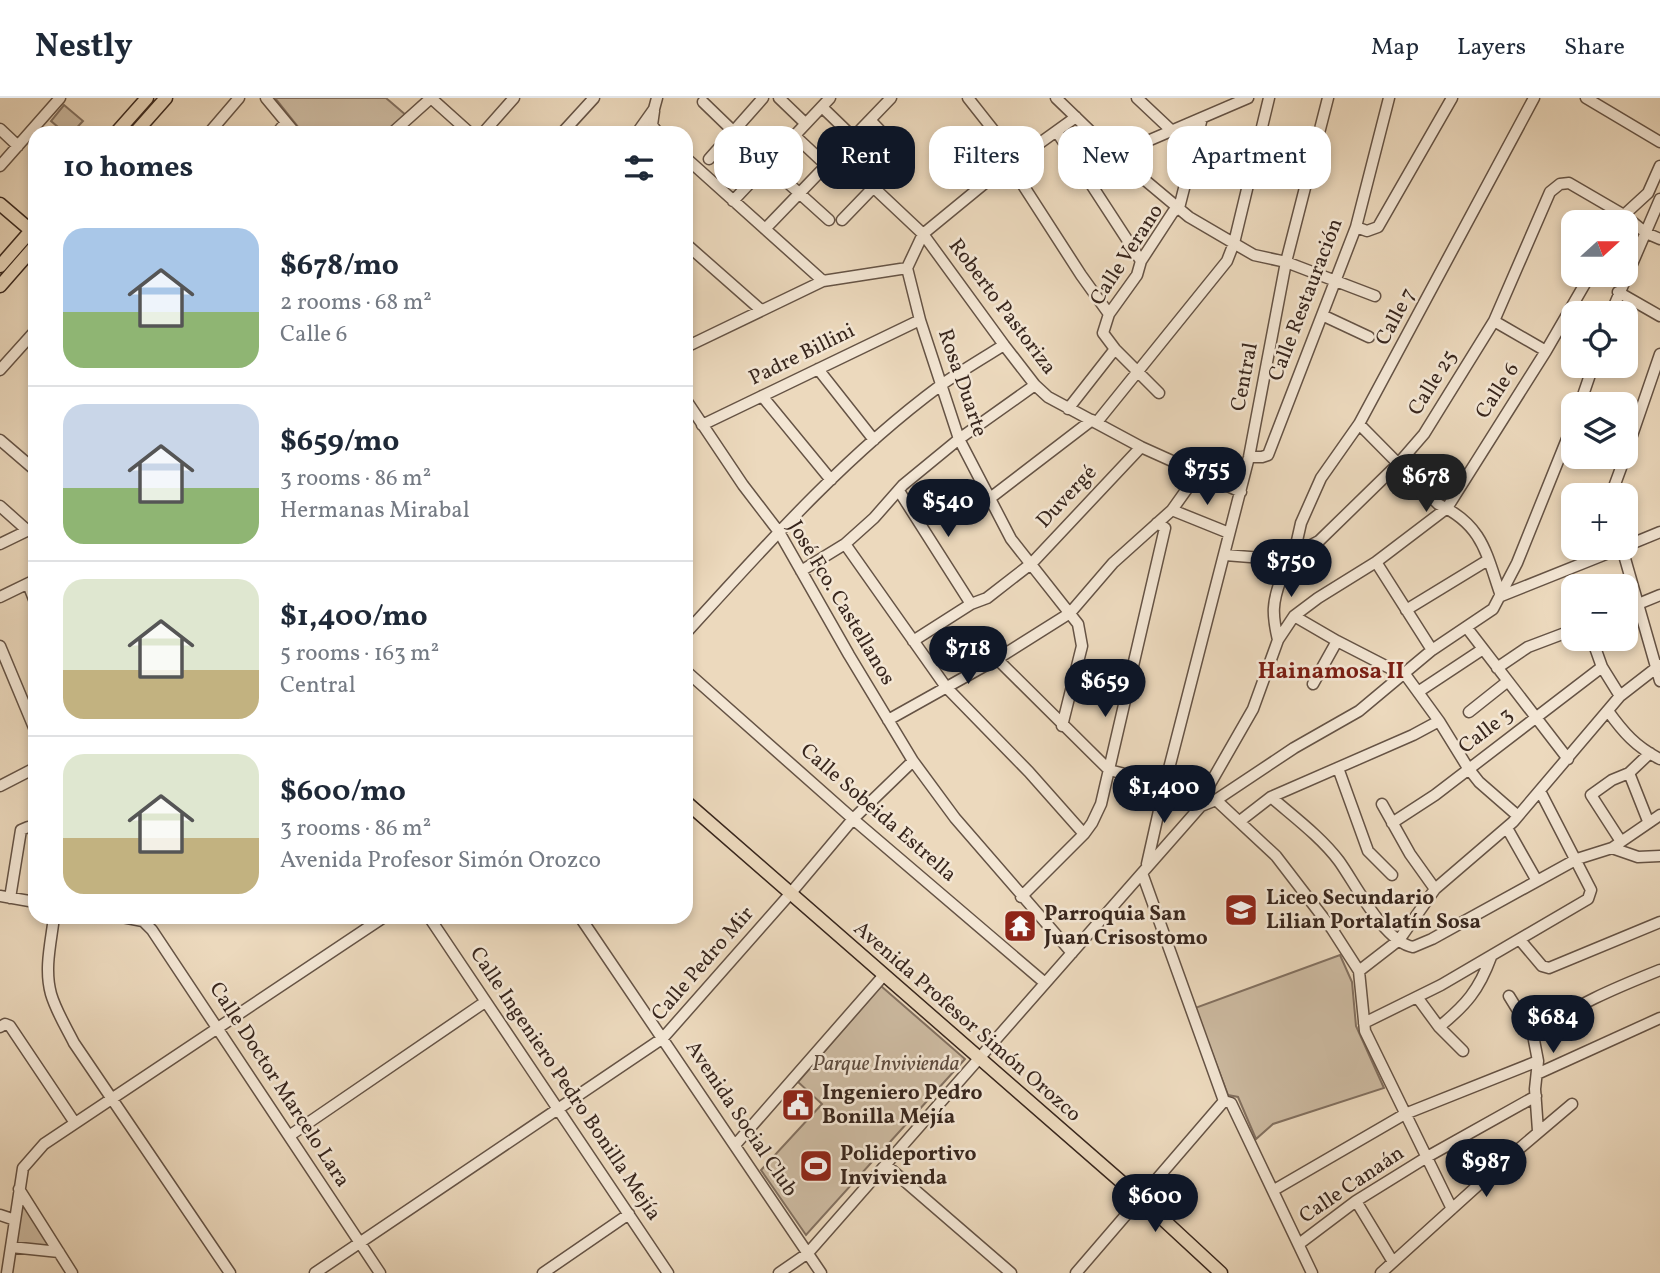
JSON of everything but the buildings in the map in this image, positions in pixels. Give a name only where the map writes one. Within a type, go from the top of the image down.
[{"type":"main road","points":[[122,126],[147,98]]},
{"type":"main road","points":[[141,126],[166,98]]},
{"type":"main road","points":[[0,204],[28,225]]},
{"type":"main road","points":[[0,266],[28,236]]},
{"type":"main road","points":[[0,286],[28,254]]},
{"type":"main road","name":"Avenida Profesor Simón Orozco","points":[[693,808],[1141,1199],[1222,1273]]},
{"type":"street","points":[[36,126],[60,98]]},
{"type":"street","points":[[215,126],[239,98]]},
{"type":"street","points":[[266,98],[289,126]]},
{"type":"street","points":[[400,126],[431,98],[462,126]]},
{"type":"street","points":[[568,126],[594,98]]},
{"type":"street","points":[[738,126],[763,98]]},
{"type":"street","points":[[779,98],[805,123]]},
{"type":"street","points":[[803,126],[830,98]]},
{"type":"street","points":[[864,126],[891,98]]},
{"type":"street","points":[[968,98],[988,126]]},
{"type":"street","points":[[1056,98],[1085,126]]},
{"type":"street","points":[[1137,98],[1167,127]]},
{"type":"street","points":[[1183,126],[1248,98]]},
{"type":"street","points":[[989,499],[1094,421],[1138,373],[1227,261],[1234,243],[1269,98]]},
{"type":"street","name":"Central","points":[[1144,870],[1250,457],[1286,262],[1328,98]]},
{"type":"street","name":"Calle Restauración","points":[[1250,457],[1268,455],[1336,280],[1356,227],[1389,98]]},
{"type":"street","points":[[1356,227],[1367,231],[1378,227],[1452,98]]},
{"type":"street","name":"Calle 7","points":[[1278,640],[1273,601],[1301,523],[1321,478],[1359,424],[1534,98]]},
{"type":"street","points":[[1586,98],[1660,142]]},
{"type":"street","points":[[489,126],[510,99]]},
{"type":"street","points":[[641,126],[655,102]]},
{"type":"street","points":[[653,126],[655,102]]},
{"type":"street","points":[[703,102],[728,126]]},
{"type":"street","points":[[822,107],[842,126]]},
{"type":"street","points":[[1044,141],[1076,117]]},
{"type":"street","name":"Calle Verano","points":[[1159,393],[1103,335],[1109,314],[1137,275],[1141,261],[1173,212],[1180,208],[1202,118]]},
{"type":"street","points":[[870,120],[876,126]]},
{"type":"street","points":[[283,126],[286,122]]},
{"type":"street","points":[[0,129],[18,146]]},
{"type":"street","points":[[1057,132],[1141,261]]},
{"type":"street","points":[[0,166],[28,135]]},
{"type":"street","points":[[803,143],[817,157]]},
{"type":"street","points":[[709,159],[714,154]]},
{"type":"street","points":[[693,164],[823,281]]},
{"type":"street","points":[[1630,210],[1648,193],[1660,166]]},
{"type":"street","points":[[765,229],[817,175]]},
{"type":"street","name":"Calle 25","points":[[1291,557],[1320,541],[1398,464],[1424,434],[1494,321],[1550,192],[1560,184],[1569,183],[1610,210]]},
{"type":"street","points":[[1153,186],[1189,217],[1254,255],[1286,262],[1375,296]]},
{"type":"street","points":[[733,201],[744,189]]},
{"type":"street","points":[[794,189],[829,220]]},
{"type":"street","points":[[842,220],[873,189]]},
{"type":"street","name":"Roberto Pastoriza","points":[[875,189],[923,234],[1004,345],[1035,385],[1048,397],[1141,447],[1241,492]]},
{"type":"street","points":[[693,344],[823,281],[908,268],[923,234],[978,189]]},
{"type":"street","points":[[1031,189],[1109,314]]},
{"type":"street","points":[[1615,301],[1660,199]]},
{"type":"street","points":[[1638,228],[1660,239]]},
{"type":"street","points":[[693,250],[761,310]]},
{"type":"street","name":"Rosa Duarte","points":[[908,268],[920,320],[959,439],[1011,538],[1078,624],[1082,646],[1062,726]]},
{"type":"street","name":"Calle 6","points":[[1201,806],[1206,791],[1253,709],[1278,640],[1294,616],[1376,562],[1447,508],[1583,287]]},
{"type":"street","points":[[1618,292],[1660,316]]},
{"type":"street","points":[[1322,315],[1369,337]]},
{"type":"street","name":"Padre Billini","points":[[702,425],[920,320]]},
{"type":"street","points":[[1494,321],[1546,351]]},
{"type":"street","points":[[0,370],[28,339]]},
{"type":"street","points":[[693,625],[779,532],[874,440],[942,385],[1004,345]]},
{"type":"street","points":[[1068,408],[1115,349]]},
{"type":"street","points":[[1638,417],[1660,354]]},
{"type":"street","points":[[818,369],[874,440]]},
{"type":"street","points":[[801,571],[845,544],[874,518],[902,485],[959,439],[1035,385]]},
{"type":"street","points":[[762,396],[831,480]]},
{"type":"street","name":"José Fco. Castellanos","points":[[693,411],[743,485],[779,532],[913,761],[955,818],[1072,953]]},
{"type":"street","points":[[1359,424],[1438,504],[1476,531],[1486,548],[1501,596]]},
{"type":"street","points":[[0,440],[28,464]]},
{"type":"street","name":"Duvergé","points":[[914,641],[971,604],[987,598],[1031,563],[1141,447]]},
{"type":"street","points":[[779,1273],[808,1254],[1201,806],[1216,800],[1294,748],[1359,711],[1432,650],[1493,609],[1501,596],[1561,453]]},
{"type":"street","points":[[888,720],[997,659],[1070,613],[1113,564],[1161,526],[1199,472]]},
{"type":"street","points":[[898,491],[971,604]]},
{"type":"street","points":[[0,506],[28,526]]},
{"type":"street","points":[[1172,510],[1229,533]]},
{"type":"street","points":[[1021,897],[1084,834],[1101,804],[1161,526]]},
{"type":"street","points":[[0,544],[28,531]]},
{"type":"street","points":[[1638,541],[1660,532]]},
{"type":"street","points":[[845,544],[946,687],[1029,772],[1084,834]]},
{"type":"street","points":[[1224,555],[1291,557]]},
{"type":"street","points":[[1406,610],[1488,560]]},
{"type":"street","points":[[1501,596],[1582,560]]},
{"type":"street","points":[[1376,562],[1432,650]]},
{"type":"street","points":[[0,597],[28,583]]},
{"type":"street","points":[[1638,604],[1660,595]]},
{"type":"street","points":[[1638,607],[1658,666],[1660,681]]},
{"type":"street","points":[[1294,616],[1403,676],[1439,721],[1479,782],[1518,816]]},
{"type":"street","points":[[1467,628],[1568,759]]},
{"type":"street","points":[[1497,668],[1528,647],[1561,634]]},
{"type":"street","points":[[1313,684],[1337,641]]},
{"type":"street","points":[[0,646],[28,713]]},
{"type":"street","points":[[1418,692],[1483,649]]},
{"type":"street","points":[[1596,651],[1602,667],[1620,696]]},
{"type":"street","points":[[997,659],[1109,770],[1164,784]]},
{"type":"street","points":[[1359,971],[1399,940],[1435,889],[1507,828],[1620,696],[1658,666]]},
{"type":"street","name":"Calle 3","points":[[1392,823],[1435,795],[1602,667]]},
{"type":"street","name":"Calle Sobeida Estrella","points":[[693,677],[853,819],[1045,983]]},
{"type":"street","points":[[1469,712],[1507,681]]},
{"type":"street","points":[[1608,710],[1636,745],[1655,756],[1591,795],[1616,844],[1637,857],[1660,856]]},
{"type":"street","points":[[1240,821],[1272,797],[1439,721]]},
{"type":"street","name":"Calle Pedro Mir","points":[[315,1273],[663,1038],[853,819],[913,761]]},
{"type":"street","points":[[1338,768],[1368,851],[1392,875]]},
{"type":"street","points":[[0,771],[3,785],[28,772]]},
{"type":"street","points":[[1629,773],[1648,821]]},
{"type":"street","points":[[1364,1023],[1491,957],[1588,899],[1591,890],[1540,791]]},
{"type":"street","points":[[1272,797],[1339,861],[1372,913],[1407,946],[1422,944],[1577,859],[1616,844],[1660,815]]},
{"type":"street","points":[[1216,800],[1276,856],[1332,929],[1359,971],[1365,1031],[1452,1209]]},
{"type":"street","points":[[1382,804],[1410,855],[1435,889]]},
{"type":"street","points":[[28,827],[21,830],[5,897],[28,901]]},
{"type":"street","points":[[1507,828],[1537,881]]},
{"type":"street","points":[[1144,870],[1224,1101]]},
{"type":"street","points":[[1520,940],[1542,966],[1549,968],[1660,922]]},
{"type":"street","points":[[53,924],[47,966],[50,992],[74,1043],[230,1273]]},
{"type":"street","name":"Calle Doctor Marcelo Lara","points":[[149,924],[380,1273]]},
{"type":"street","points":[[7,1273],[4,1259],[11,1247],[23,1168],[44,1144],[373,924]]},
{"type":"street","name":"Calle Ingeniero Pedro Bonilla Mejía","points":[[434,924],[668,1273]]},
{"type":"street","name":"Avenida Social Club","points":[[585,924],[821,1273]]},
{"type":"street","points":[[1439,1027],[1466,1004],[1485,974],[1491,957]]},
{"type":"street","points":[[1533,1035],[1552,1021],[1604,993],[1660,970]]},
{"type":"street","points":[[736,1144],[884,975]]},
{"type":"street","points":[[1509,996],[1533,1035],[1538,1061],[1538,1131]]},
{"type":"street","points":[[1418,997],[1439,1027],[1463,1051]]},
{"type":"street","points":[[289,1136],[485,1002]]},
{"type":"street","points":[[1537,1074],[1660,1018]]},
{"type":"street","points":[[0,1027],[5,1024],[10,1026],[75,1123]]},
{"type":"street","points":[[1274,1190],[1405,1114],[1538,1061]]},
{"type":"street","name":"Calle Canaán","points":[[1299,1244],[1356,1201],[1427,1157],[1536,1096]]},
{"type":"street","points":[[1224,1101],[1231,1102],[1312,1273]]},
{"type":"street","points":[[1076,1273],[1224,1101]]},
{"type":"street","points":[[1381,1273],[1538,1131],[1572,1104]]},
{"type":"street","points":[[886,1165],[1011,1273]]},
{"type":"street","points":[[19,1189],[72,1273]]},
{"type":"street","points":[[1356,1201],[1393,1262]]},
{"type":"street","points":[[543,1273],[629,1214]]},
{"type":"street","points":[[0,1215],[15,1220]]},
{"type":"street","points":[[11,1247],[59,1252]]},
{"type":"green space","points":[[275,98],[386,98],[407,116],[396,126],[297,126]]},
{"type":"green space","points":[[64,105],[83,121],[78,126],[57,126],[51,121]]},
{"type":"green space","points":[[1340,955],[1352,982],[1356,1026],[1384,1088],[1273,1124],[1256,1139],[1238,1097],[1228,1095],[1195,1008]]},
{"type":"green space","name":"Parque Invivienda","points":[[881,986],[965,1059],[806,1235],[761,1170],[822,1104],[798,1082]]},
{"type":"green space","points":[[20,1197],[54,1248],[15,1245]]},
{"type":"place","name":"Liceo Secundario Lilian Portalatín Sosa","points":[[1241,910]]},
{"type":"place","name":"Parroquia San Juan Crisostomo","points":[[1020,926]]},
{"type":"place","name":"Ingeniero Pedro Bonilla Mejía","points":[[798,1105]]},
{"type":"place","name":"Polideportivo Invivienda","points":[[816,1166]]},
{"type":"district","name":"Hainamosa II","points":[[1331,672]]}]
